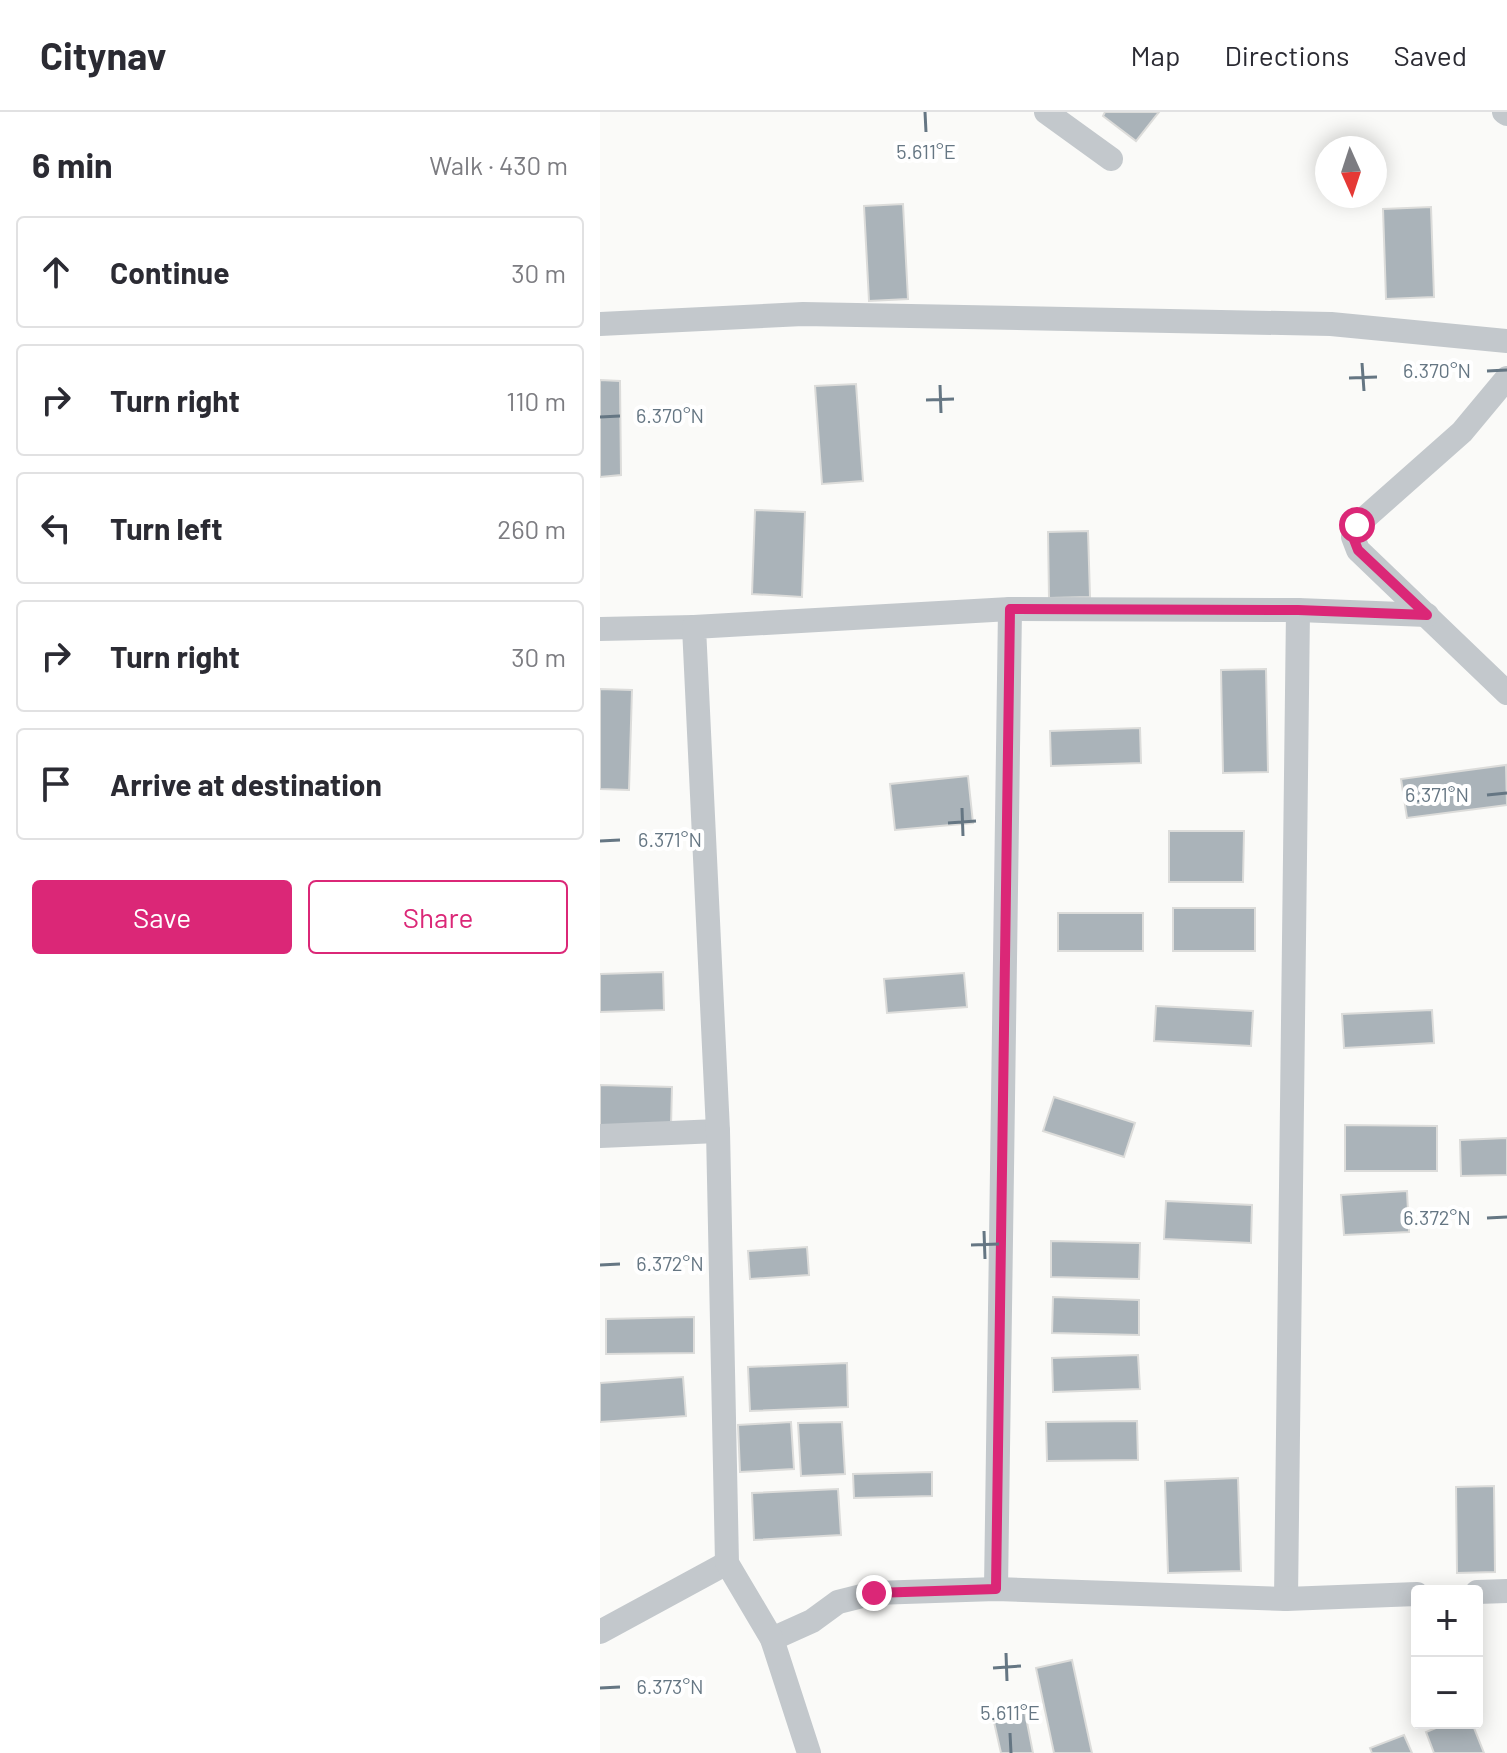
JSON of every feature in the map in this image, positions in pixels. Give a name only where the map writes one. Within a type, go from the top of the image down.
[{"type":"street","points":[[1046,112],[1111,159]]},
{"type":"street","points":[[600,324],[803,314],[1331,324],[1507,341]]},
{"type":"street","points":[[1507,378],[1462,432],[1357,525],[1353,537],[1358,550],[1507,693]]},
{"type":"street","points":[[600,629],[694,627],[1010,609],[1298,610],[1427,615]]},
{"type":"street","points":[[996,1589],[1010,609]]},
{"type":"street","points":[[1286,1599],[1298,610]]},
{"type":"street","points":[[694,627],[718,1131],[727,1563],[772,1639],[809,1753]]},
{"type":"street","points":[[600,1136],[718,1131]]},
{"type":"street","points":[[600,1632],[727,1563]]},
{"type":"street","points":[[772,1639],[812,1621],[838,1602],[874,1593],[996,1589],[1286,1599],[1411,1594]]},
{"type":"street","points":[[1483,1592],[1507,1591]]},
{"type":"building","points":[[1105,112],[1159,112],[1136,141],[1103,116]]},
{"type":"building","points":[[903,204],[908,299],[869,301],[864,206]]},
{"type":"building","points":[[1431,207],[1434,297],[1386,299],[1383,209]]},
{"type":"building","points":[[600,380],[620,381],[621,475],[600,477]]},
{"type":"building","points":[[856,384],[863,481],[822,484],[815,386]]},
{"type":"building","points":[[755,510],[805,512],[802,597],[752,594]]},
{"type":"building","points":[[1088,531],[1090,597],[1049,598],[1048,532]]},
{"type":"building","points":[[1266,669],[1268,772],[1223,773],[1221,670]]},
{"type":"building","points":[[600,689],[632,690],[629,790],[600,789]]},
{"type":"building","points":[[1140,728],[1141,763],[1051,766],[1050,731]]},
{"type":"building","points":[[1506,765],[1507,805],[1407,818],[1401,779]]},
{"type":"building","points":[[968,776],[973,823],[895,830],[890,784]]},
{"type":"building","points":[[1169,831],[1244,831],[1243,882],[1169,882]]},
{"type":"building","points":[[1173,908],[1255,908],[1255,951],[1173,951]]},
{"type":"building","points":[[1058,913],[1143,913],[1143,951],[1058,951]]},
{"type":"building","points":[[663,972],[664,1010],[600,1012],[600,974]]},
{"type":"building","points":[[964,973],[967,1007],[887,1013],[884,979]]},
{"type":"building","points":[[1156,1006],[1253,1011],[1251,1046],[1154,1041]]},
{"type":"building","points":[[1432,1010],[1434,1043],[1344,1048],[1342,1014]]},
{"type":"building","points":[[600,1085],[672,1087],[671,1127],[600,1125]]},
{"type":"building","points":[[1054,1097],[1135,1123],[1124,1157],[1043,1131]]},
{"type":"building","points":[[1345,1125],[1437,1126],[1437,1171],[1345,1171]]},
{"type":"building","points":[[1507,1138],[1507,1175],[1461,1176],[1460,1140]]},
{"type":"building","points":[[1407,1191],[1409,1232],[1344,1235],[1341,1195]]},
{"type":"building","points":[[1166,1201],[1252,1205],[1251,1243],[1164,1239]]},
{"type":"building","points":[[1051,1241],[1140,1243],[1139,1279],[1051,1277]]},
{"type":"building","points":[[807,1247],[809,1275],[750,1279],[748,1251]]},
{"type":"building","points":[[1053,1297],[1139,1300],[1139,1335],[1052,1333]]},
{"type":"building","points":[[694,1317],[694,1353],[606,1354],[606,1319]]},
{"type":"building","points":[[1138,1355],[1140,1389],[1053,1392],[1052,1358]]},
{"type":"building","points":[[847,1363],[848,1407],[750,1411],[748,1367]]},
{"type":"building","points":[[683,1377],[686,1416],[600,1422],[600,1383]]},
{"type":"building","points":[[1137,1421],[1138,1460],[1047,1461],[1046,1422]]},
{"type":"building","points":[[791,1422],[794,1469],[740,1472],[738,1425]]},
{"type":"building","points":[[842,1422],[845,1474],[801,1476],[798,1423]]},
{"type":"building","points":[[932,1472],[932,1496],[854,1498],[853,1474]]},
{"type":"building","points":[[1238,1478],[1241,1571],[1168,1573],[1165,1481]]},
{"type":"building","points":[[1494,1486],[1495,1572],[1457,1573],[1456,1487]]},
{"type":"building","points":[[838,1489],[841,1535],[754,1540],[752,1493]]},
{"type":"building","points":[[1072,1660],[1092,1753],[1054,1753],[1036,1668]]},
{"type":"building","points":[[1024,1707],[1033,1753],[1001,1753],[992,1713]]},
{"type":"building","points":[[1433,1729],[1474,1729],[1484,1753],[1434,1753],[1426,1732]]},
{"type":"building","points":[[1404,1735],[1412,1753],[1372,1753],[1370,1748]]},
{"type":"route","points":[[874,1593],[996,1589],[1010,609],[1298,610],[1427,615],[1358,550],[1353,537],[1357,525]]}]
